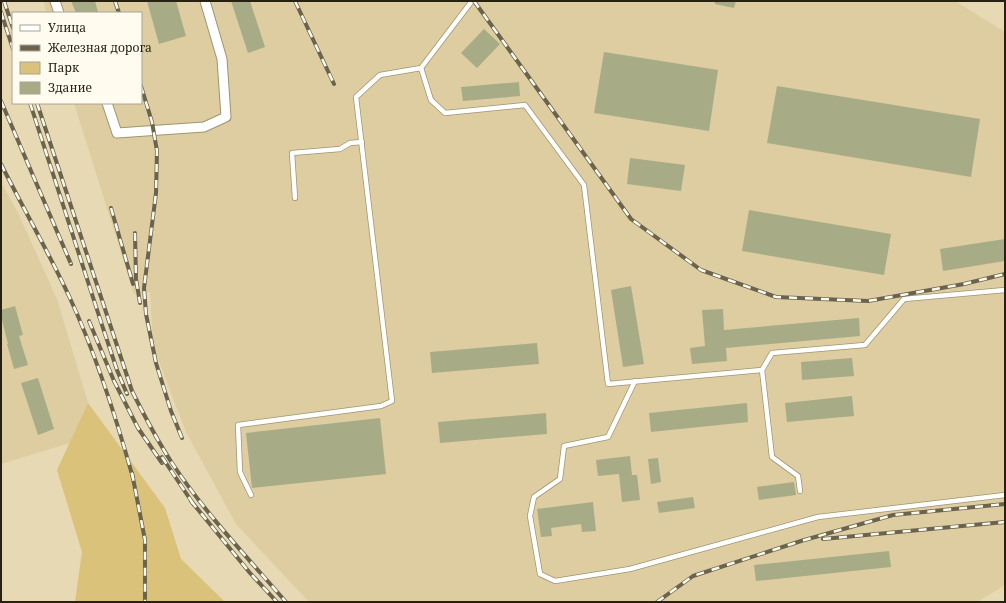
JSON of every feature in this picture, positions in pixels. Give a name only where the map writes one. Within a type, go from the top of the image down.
[{"type":"street","points":[[55,1],[59,12]]},
{"type":"street","points":[[107,104],[117,133],[204,126],[226,117],[222,59],[205,1]]},
{"type":"lane","points":[[250,495],[240,472],[238,425],[381,406],[392,401],[356,96],[380,75],[421,68],[472,1]]},
{"type":"lane","points":[[421,68],[431,100],[445,113],[525,105],[584,185],[608,384],[762,370]]},
{"type":"lane","points":[[295,198],[292,152],[340,149],[350,143],[362,142]]},
{"type":"lane","points":[[800,491],[798,476],[772,457],[762,370],[772,353],[865,345],[904,299],[1005,290]]},
{"type":"lane","points":[[635,381],[608,437],[564,446],[560,479],[534,497],[530,516],[540,574],[555,581],[630,569],[818,517],[1005,495]]},
{"type":"shaded area","points":[[43,1],[955,1],[1005,32],[1005,585],[977,602],[309,602],[236,524],[186,432],[153,346],[150,292],[134,294],[74,104],[142,104],[142,12],[47,12]]},
{"type":"shaded area","points":[[1,182],[18,213],[57,299],[88,403],[70,443],[1,464]]},
{"type":"green space","points":[[88,403],[165,508],[181,559],[225,602],[75,602],[82,552],[57,470]]},
{"type":"building","points":[[71,1],[95,1],[98,12],[76,12]]},
{"type":"building","points":[[147,1],[176,1],[186,36],[159,44]]},
{"type":"building","points":[[231,1],[250,1],[265,47],[248,53]]},
{"type":"building","points":[[715,1],[736,1],[734,8],[715,4]]},
{"type":"building","points":[[484,29],[500,44],[477,68],[461,53]]},
{"type":"building","points":[[604,52],[718,70],[709,131],[594,113]]},
{"type":"building","points":[[519,82],[520,96],[463,101],[461,87]]},
{"type":"building","points":[[777,86],[980,119],[971,177],[767,143]]},
{"type":"building","points":[[630,158],[685,165],[681,191],[627,184]]},
{"type":"building","points":[[749,210],[891,234],[884,275],[742,251]]},
{"type":"building","points":[[1005,239],[1005,261],[943,271],[940,249]]},
{"type":"building","points":[[631,286],[644,364],[623,367],[611,290]]},
{"type":"building","points":[[15,306],[23,335],[19,336],[28,365],[14,369],[7,344],[1,310]]},
{"type":"building","points":[[723,309],[724,330],[859,318],[860,336],[726,348],[727,361],[692,364],[690,348],[705,346],[702,310]]},
{"type":"building","points":[[537,343],[539,364],[432,373],[430,352]]},
{"type":"building","points":[[852,358],[854,376],[802,380],[801,362]]},
{"type":"building","points":[[38,378],[54,429],[38,435],[21,383]]},
{"type":"building","points":[[852,396],[854,416],[787,422],[785,403]]},
{"type":"building","points":[[747,403],[748,422],[651,432],[649,413]]},
{"type":"building","points":[[546,413],[547,434],[440,443],[438,422]]},
{"type":"building","points":[[380,418],[386,474],[252,488],[246,433]]},
{"type":"building","points":[[630,456],[632,475],[637,475],[640,500],[622,502],[619,474],[598,476],[596,460]]},
{"type":"building","points":[[658,458],[661,482],[651,484],[648,459]]},
{"type":"building","points":[[794,482],[796,495],[759,500],[757,487]]},
{"type":"building","points":[[693,497],[695,508],[659,513],[657,502]]},
{"type":"building","points":[[593,502],[596,531],[582,532],[581,524],[551,528],[552,536],[541,537],[537,509]]},
{"type":"building","points":[[889,551],[891,567],[756,581],[754,565]]},
{"type":"railway","points":[[4,1],[12,25]]},
{"type":"railway","points":[[115,1],[119,12]]},
{"type":"railway","points":[[295,1],[334,84]]},
{"type":"railway","points":[[474,1],[631,219],[701,270],[776,297],[868,301],[964,284],[1005,274]]},
{"type":"railway","points":[[1,12],[12,46]]},
{"type":"railway","points":[[142,89],[152,122],[157,151],[156,193],[144,288],[146,314],[156,363],[171,411],[182,438]]},
{"type":"railway","points":[[1,101],[71,264]]},
{"type":"railway","points":[[30,104],[117,370],[127,394]]},
{"type":"railway","points":[[37,104],[132,391],[161,445],[198,499],[286,602]]},
{"type":"railway","points":[[1,164],[53,263],[79,318],[105,386],[133,478]]},
{"type":"railway","points":[[111,208],[133,284]]},
{"type":"railway","points":[[135,233],[136,279],[140,303]]},
{"type":"railway","points":[[89,321],[114,381],[138,428],[162,463]]},
{"type":"railway","points":[[162,457],[194,505]]},
{"type":"railway","points":[[132,473],[145,540],[145,602]]},
{"type":"railway","points":[[191,501],[250,573],[277,602]]},
{"type":"railway","points":[[657,602],[693,576],[801,541],[893,515],[1005,504]]},
{"type":"railway","points":[[823,539],[1005,522]]}]
